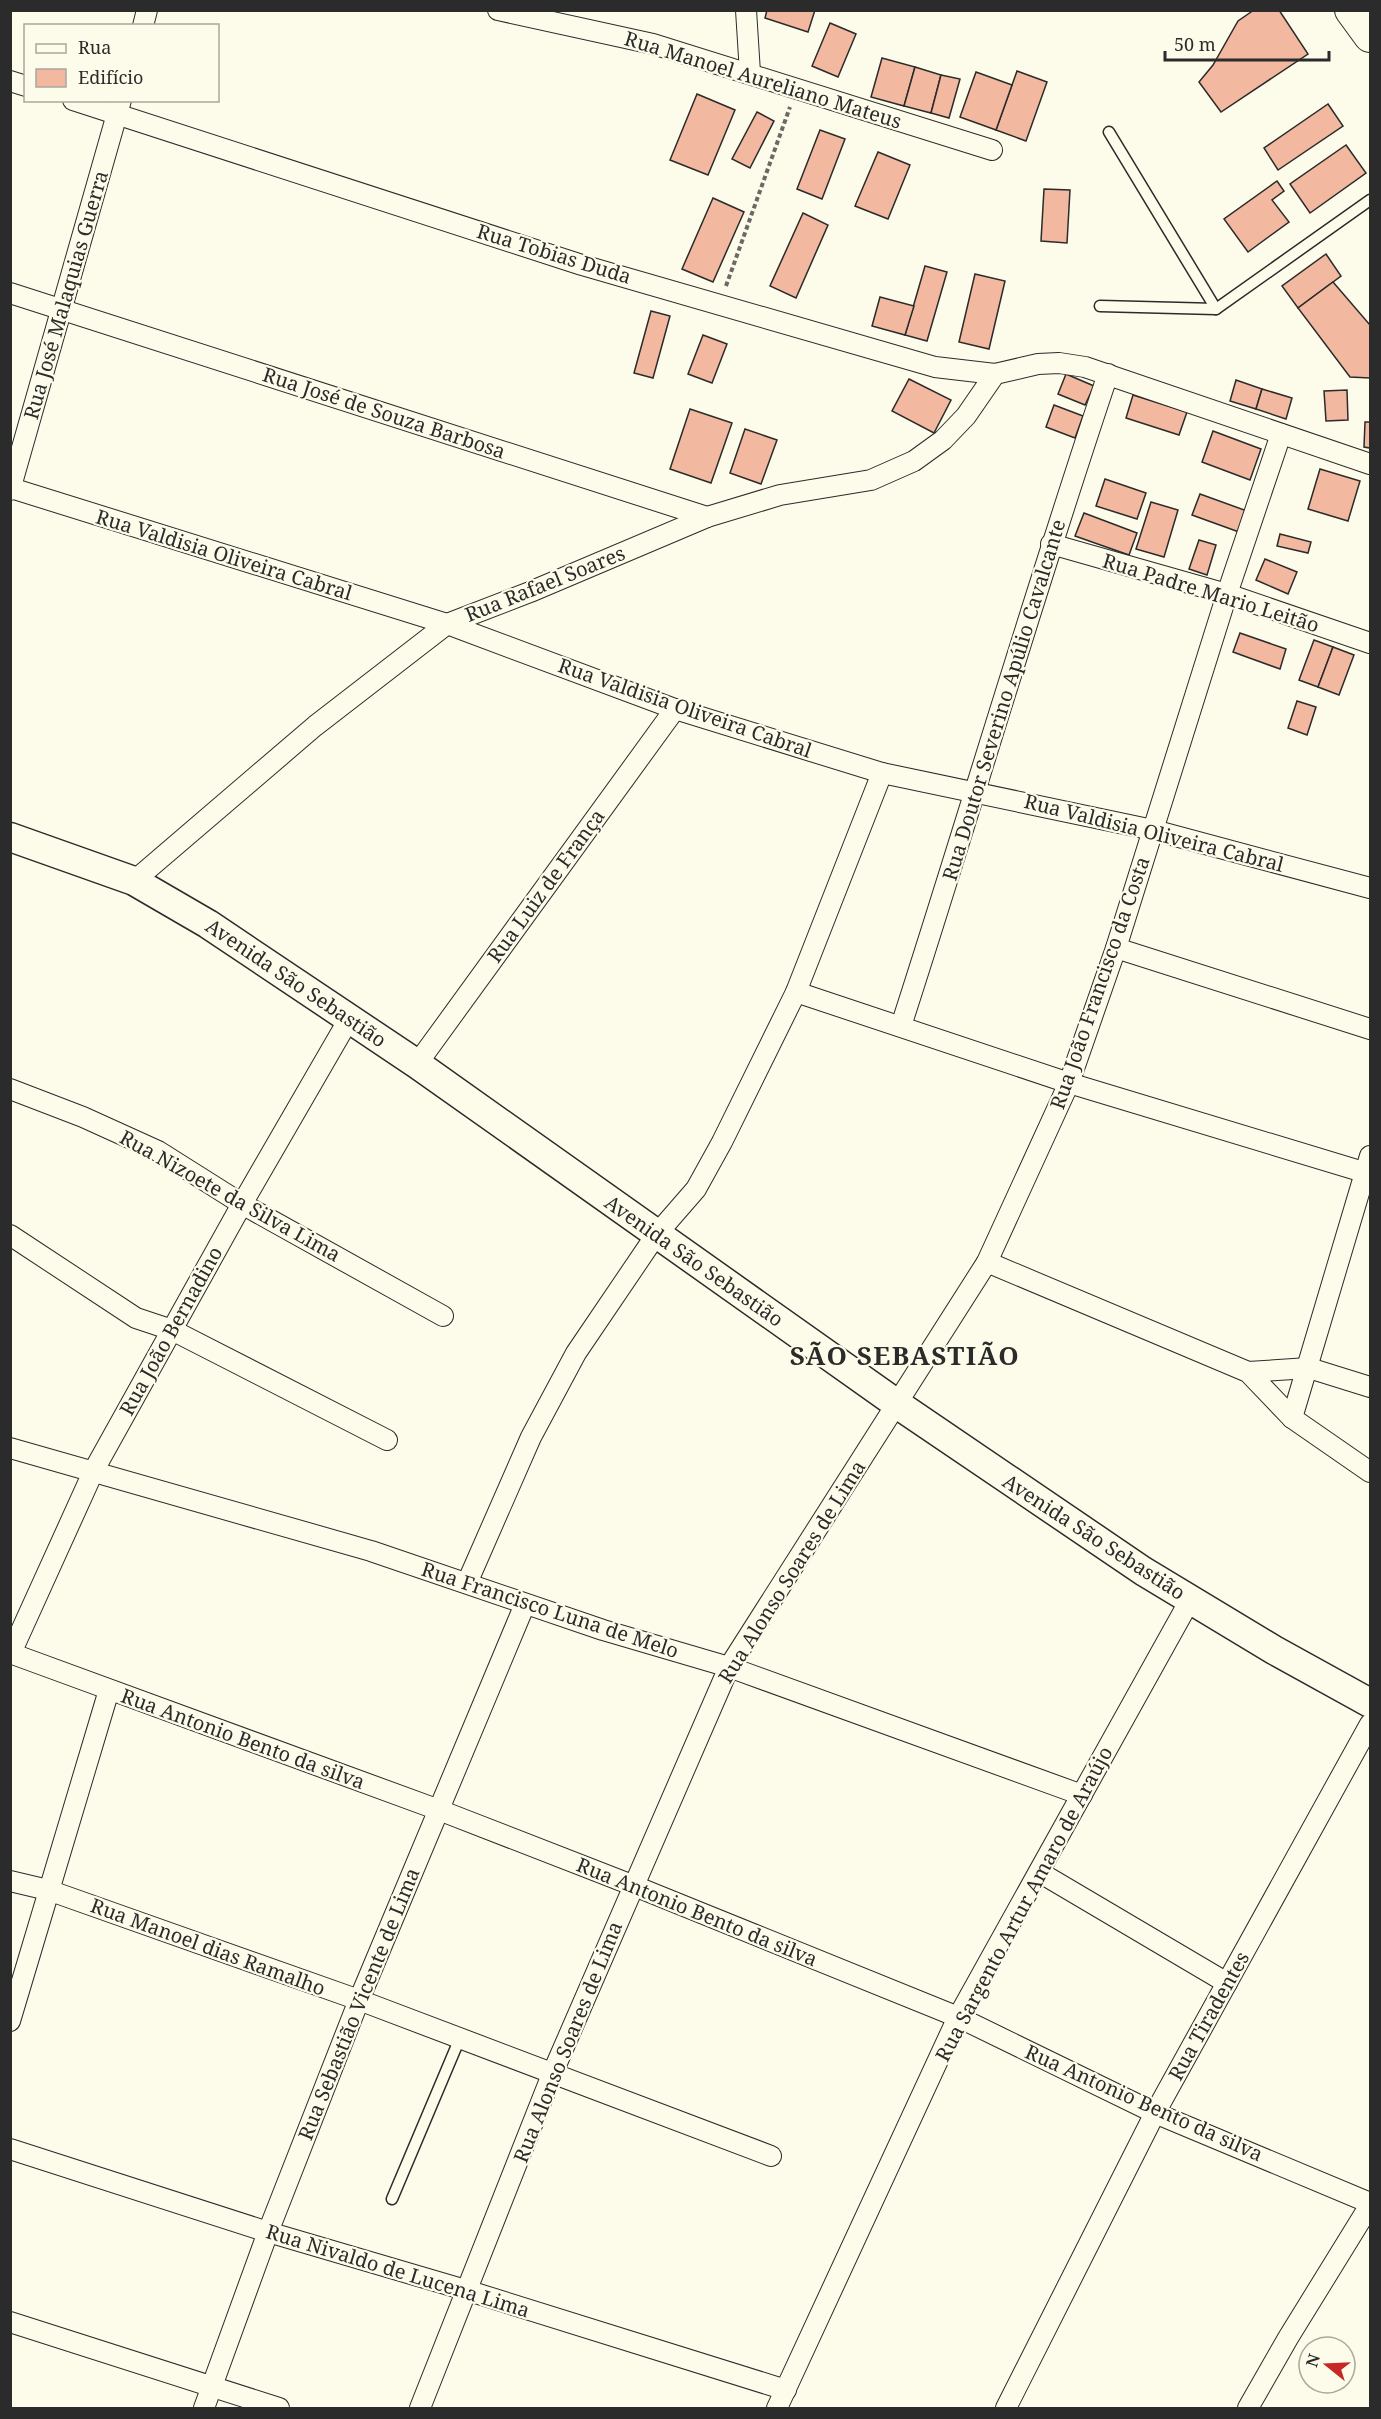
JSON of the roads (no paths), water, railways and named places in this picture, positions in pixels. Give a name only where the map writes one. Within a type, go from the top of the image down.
[{"type":"main road","points":[[1351,10],[1371,36]]},
{"type":"main road","name":"Avenida São Sebastião","points":[[10,837],[134,881],[253,952],[417,1064],[897,1404],[1190,1600],[1371,1703]]},
{"type":"street","name":"Rua Manoel Aureliano Mateus","points":[[498,10],[653,44],[992,150]]},
{"type":"street","points":[[746,10],[750,73]]},
{"type":"street","name":"Rua Tobias Duda","points":[[86,102],[119,107],[582,265],[935,367],[995,374],[1038,364],[1059,363],[1108,374],[1371,464]]},
{"type":"street","name":"Rua José Malaquias Guerra","points":[[11,489],[119,107]]},
{"type":"street","name":"Rua José de Souza Barbosa","points":[[10,293],[707,517]]},
{"type":"street","name":"Rua Rafael Soares","points":[[134,881],[315,726],[447,624],[530,592],[707,517],[780,495],[871,480],[914,461],[943,440],[966,416],[995,374]]},
{"type":"street","name":"Rua Doutor Severino Apúlio Cavalcante","points":[[901,1026],[977,791],[1051,544],[1108,374]]},
{"type":"street","name":"Rua João Francisco da Costa","points":[[897,1404],[987,1262],[1069,1083],[1116,948],[1227,594],[1281,434]]},
{"type":"street","name":"Rua Valdisia Oliveira Cabral","points":[[11,489],[447,624],[675,709],[882,773],[977,791],[1153,830],[1371,888]]},
{"type":"street","name":"Rua Padre Mario Leitão","points":[[1051,544],[1227,594],[1371,643]]},
{"type":"street","name":"Rua Luiz de França","points":[[417,1064],[675,709]]},
{"type":"street","points":[[467,1583],[531,1437],[576,1353],[656,1235],[696,1188],[717,1152],[796,992],[882,773]]},
{"type":"street","points":[[1116,948],[1371,1029]]},
{"type":"street","points":[[796,992],[1069,1083],[1369,1167],[1292,1418]]},
{"type":"street","name":"Rua João Bernadino","points":[[11,1653],[94,1470],[349,1018]]},
{"type":"street","name":"Rua Nizoete da Silva Lima","points":[[10,1089],[83,1117],[158,1151],[242,1204],[443,1316]]},
{"type":"street","points":[[10,1235],[136,1318],[172,1330],[387,1440]]},
{"type":"street","points":[[987,1262],[1248,1372],[1292,1418],[1371,1472]]},
{"type":"street","points":[[1248,1372],[1309,1368],[1371,1387]]},
{"type":"street","name":"Rua Alonso Soares de Lima","points":[[420,2409],[469,2290],[553,2072],[729,1667],[897,1404]]},
{"type":"street","name":"Rua Francisco Luna de Melo","points":[[10,1448],[94,1470],[371,1551],[603,1630],[729,1667],[1082,1795]]},
{"type":"street","name":"Rua Sargento Artur Amaro de Araújo","points":[[777,2409],[958,2017],[1190,1600]]},
{"type":"street","name":"Rua Sebastião Vicente de Lima","points":[[204,2409],[268,2232],[359,2000],[525,1604]]},
{"type":"street","name":"Rua Antonio Bento da silva","points":[[11,1653],[439,1810],[633,1885],[958,2017],[1155,2113],[1371,2204]]},
{"type":"street","points":[[10,2021],[109,1690]]},
{"type":"street","name":"Rua Tiradentes","points":[[1006,2409],[1155,2113],[1371,1724]]},
{"type":"street","points":[[1039,1872],[1227,1983]]},
{"type":"street","name":"Rua Manoel dias Ramalho","points":[[10,1881],[48,1890],[359,2000],[771,2156]]},
{"type":"street","name":"Rua Nivaldo de Lucena Lima","points":[[10,2150],[268,2232],[469,2290],[786,2390]]},
{"type":"street","points":[[1248,2409],[1288,2338],[1371,2204]]},
{"type":"street","points":[[10,2322],[279,2409]]},
{"type":"lane","points":[[1109,132],[1216,309]]},
{"type":"lane","points":[[1100,306],[1216,309],[1371,200]]},
{"type":"lane","points":[[392,2199],[460,2038]]},
{"type":"district","name":"SÃO SEBASTIÃO","points":[[905,1356]]}]
